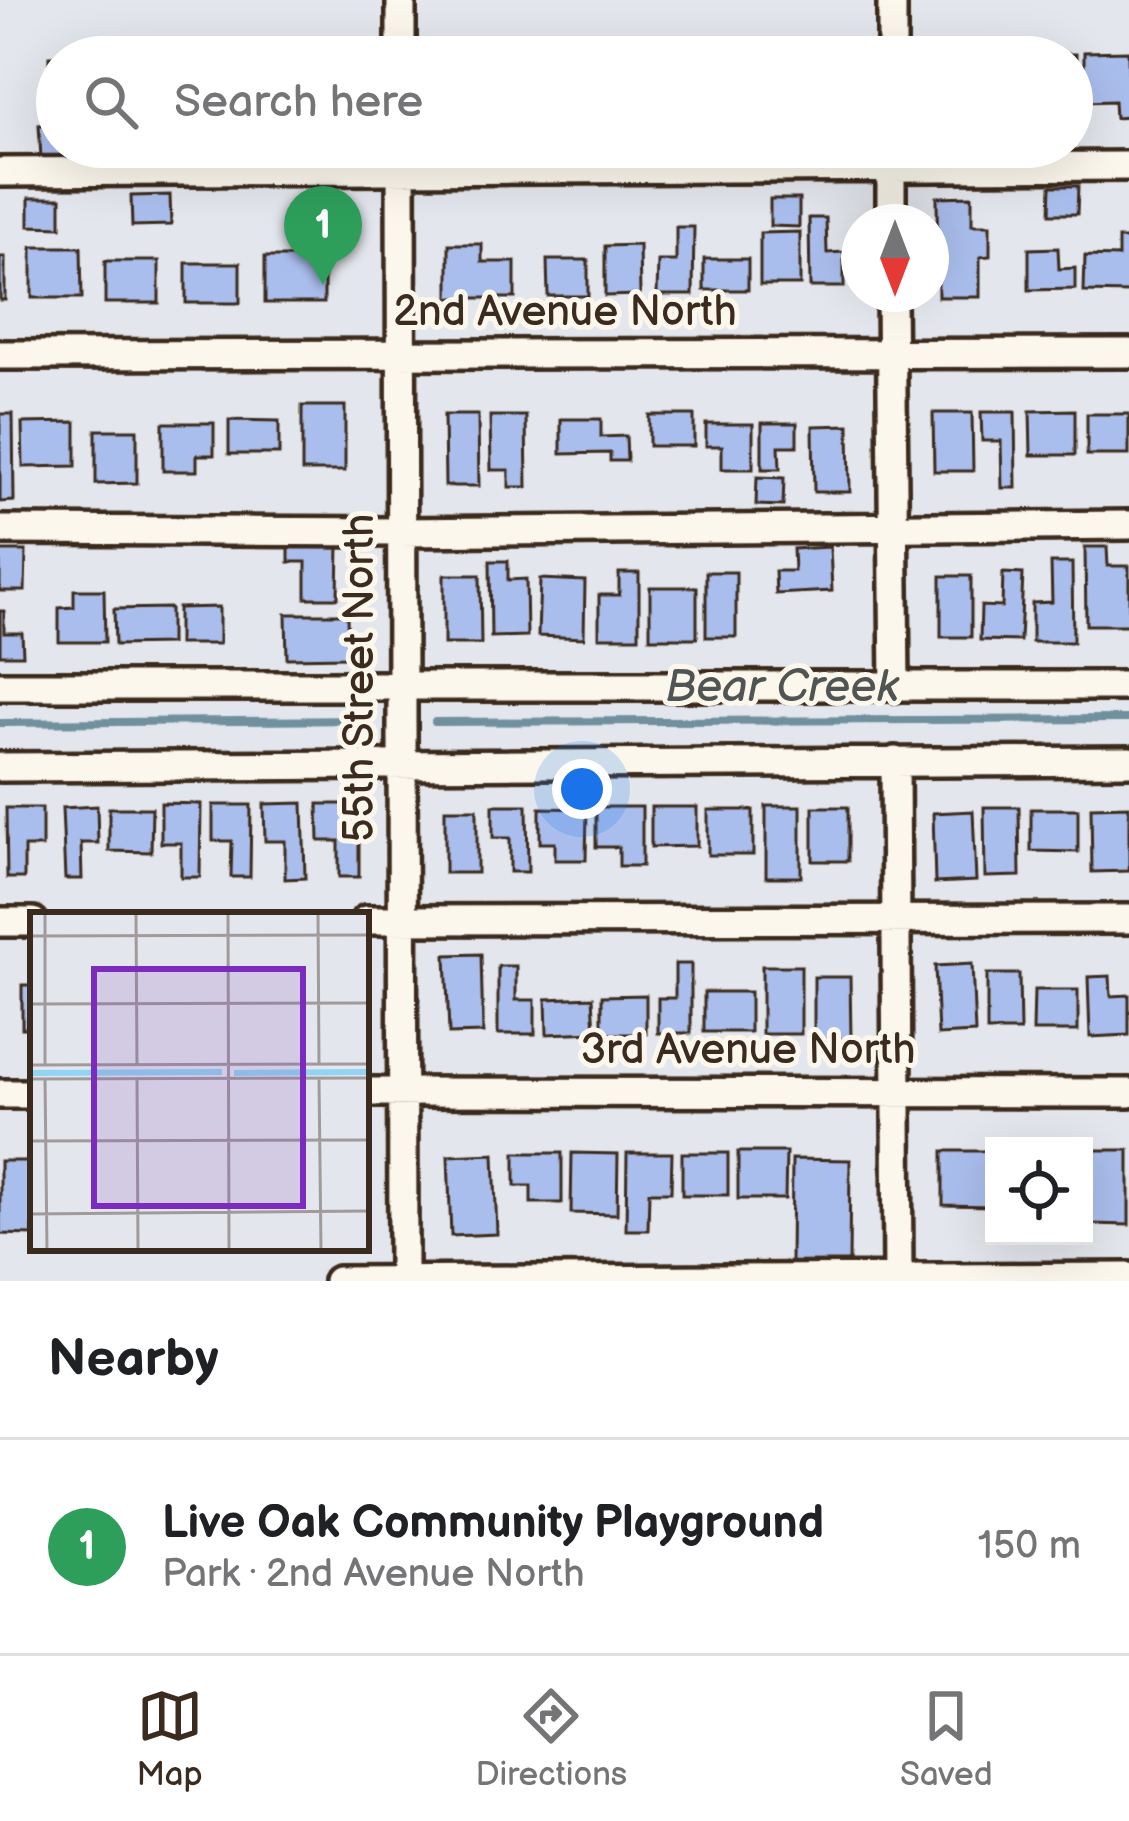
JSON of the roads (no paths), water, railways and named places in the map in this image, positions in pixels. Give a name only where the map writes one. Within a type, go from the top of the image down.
[{"type":"street","points":[[401,0],[401,36]]},
{"type":"street","points":[[892,0],[892,36]]},
{"type":"street","points":[[1093,164],[1129,166]]},
{"type":"street","points":[[0,172],[107,168]]},
{"type":"street","name":"55th Street North","points":[[401,168],[403,1281]]},
{"type":"street","points":[[891,168],[891,204]]},
{"type":"street","points":[[891,312],[895,687]]},
{"type":"street","name":"2nd Avenue North","points":[[0,355],[1129,353]]},
{"type":"street","points":[[0,530],[402,532],[1129,525]]},
{"type":"street","points":[[0,686],[1129,686]]},
{"type":"street","points":[[895,761],[898,1279]]},
{"type":"street","points":[[0,766],[1129,761]]},
{"type":"street","points":[[369,920],[1129,919]]},
{"type":"street","name":"3rd Avenue North","points":[[369,1092],[1129,1093]]},
{"type":"street","points":[[338,1281],[1129,1277]]},
{"type":"waterway","name":"Bear Creek","points":[[435,722],[1129,719]]},
{"type":"waterway","name":"Bear Creek","points":[[0,723],[371,720]]},
{"type":"place","name":"Live Oak Community Playground","points":[[323,285]]}]
